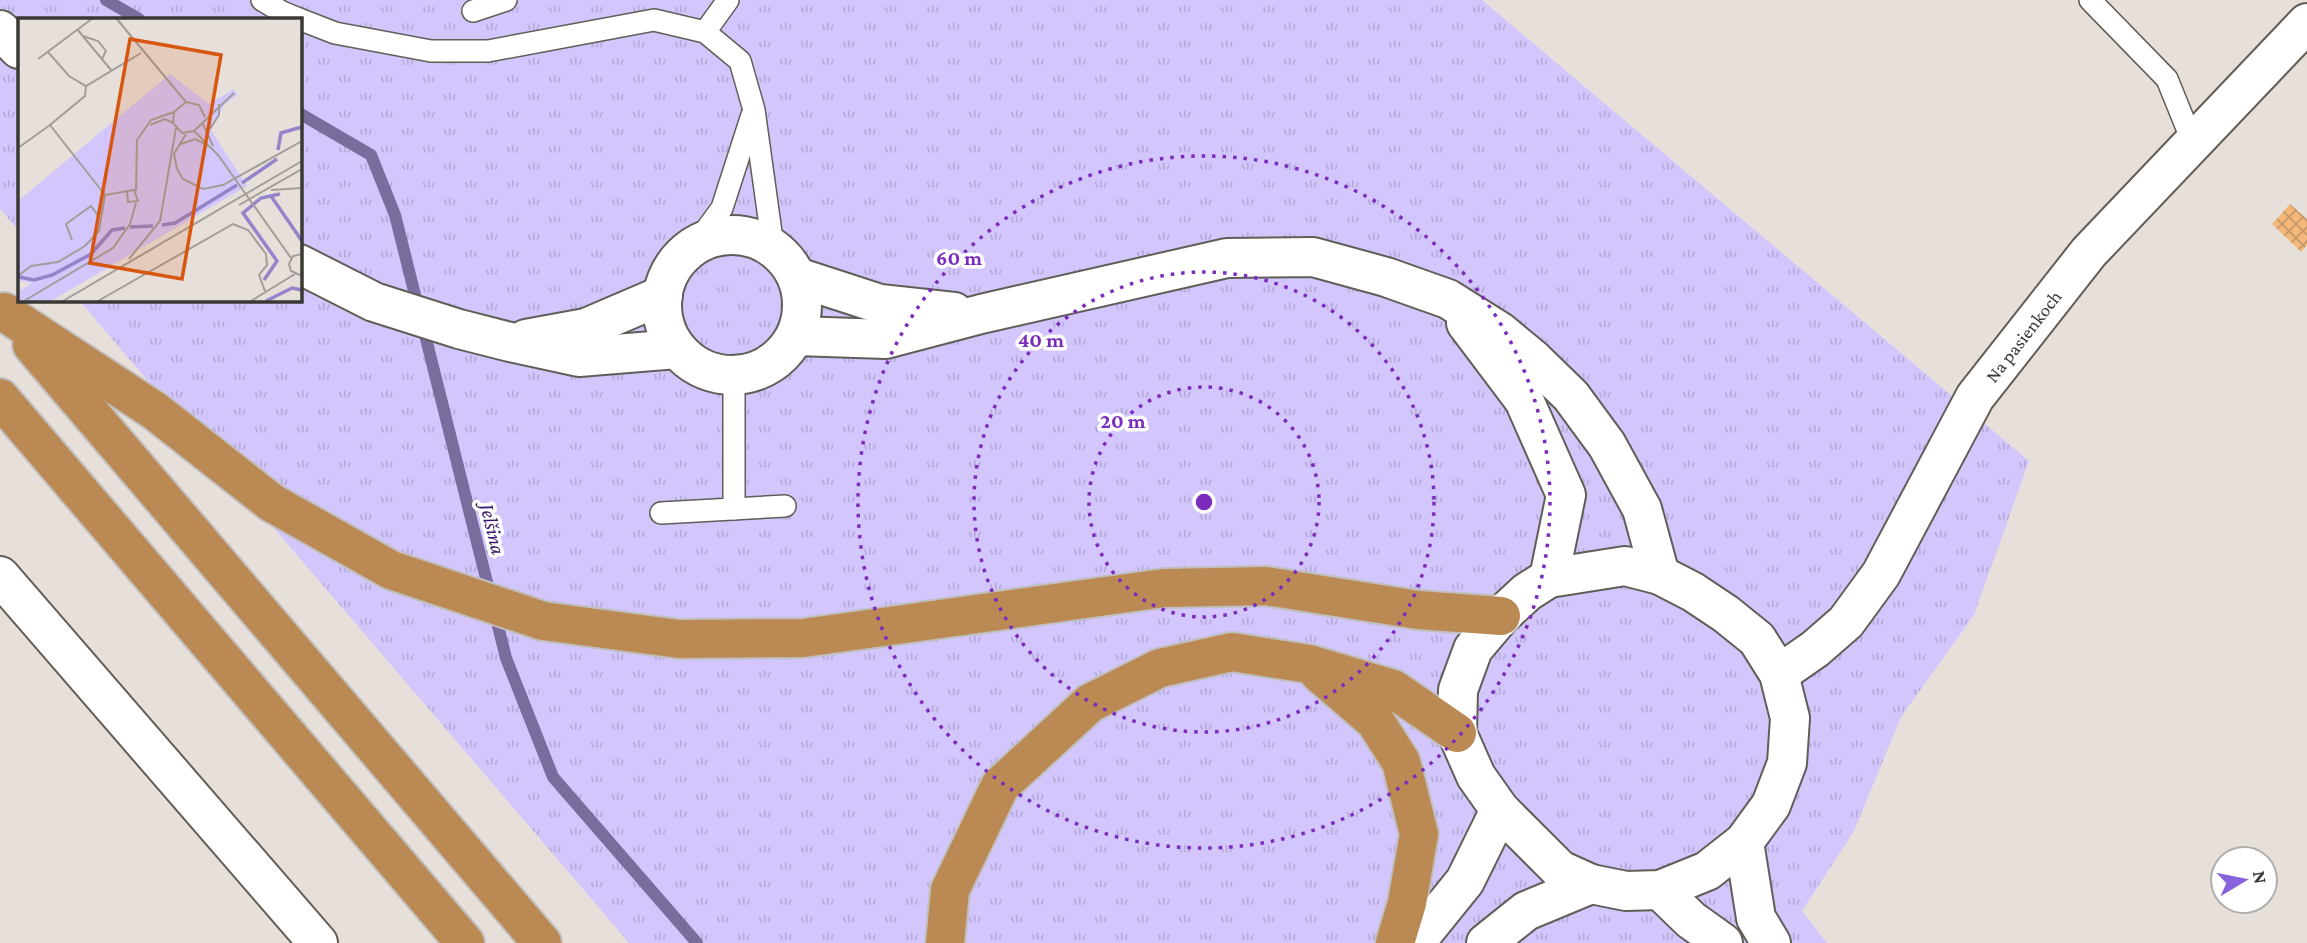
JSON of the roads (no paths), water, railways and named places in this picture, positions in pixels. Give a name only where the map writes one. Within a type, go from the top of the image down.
[{"type":"highway","points":[[2,310],[155,411],[272,503],[391,570],[543,621],[679,639],[803,638],[1164,588],[1266,586],[1418,610],[1501,616]]},
{"type":"highway","points":[[2,310],[542,943]]},
{"type":"highway","points":[[0,398],[465,943]]},
{"type":"highway","points":[[946,943],[950,890],[1000,786],[1090,703],[1160,668],[1232,652],[1309,664],[1393,689],[1457,733]]},
{"type":"highway","points":[[1309,664],[1375,721],[1401,762],[1419,834],[1407,903],[1395,943]]},
{"type":"street","name":"Na pasienkoch","points":[[1779,674],[1815,649],[1846,622],[1881,574],[1975,397],[2089,252],[2307,23]]},
{"type":"street","points":[[0,30],[18,48]]},
{"type":"street","points":[[720,235],[748,236],[773,247],[797,277],[803,307],[796,336],[781,356],[759,371],[734,376],[703,369],[677,349],[664,324],[663,295],[673,267],[695,245],[720,235]]},
{"type":"street","points":[[796,336],[886,339],[981,314],[1227,258],[1313,257],[1386,277],[1448,299],[1499,331],[1571,396],[1607,445],[1642,509],[1660,575]]},
{"type":"street","points":[[301,265],[374,302],[459,330],[510,342],[579,357],[677,349]]},
{"type":"street","points":[[797,277],[880,304],[981,314]]},
{"type":"street","points":[[510,342],[586,328],[663,295]]},
{"type":"street","points":[[1448,299],[1524,400],[1566,495],[1549,578]]},
{"type":"street","points":[[1625,566],[1660,575],[1693,592],[1737,622],[1757,639],[1779,674],[1790,718],[1787,763],[1771,806],[1744,842],[1707,871],[1660,890],[1626,891],[1591,884],[1560,870],[1500,810],[1476,776],[1457,733],[1458,690],[1473,649],[1501,616],[1527,592],[1549,578],[1625,566]]},
{"type":"street","points":[[0,576],[318,943]]},
{"type":"street","points":[[1415,943],[1465,881],[1500,810]]},
{"type":"street","points":[[1744,842],[1756,918],[1771,943]]},
{"type":"street","points":[[1486,943],[1526,911],[1591,884]]},
{"type":"street","points":[[1660,890],[1691,920],[1723,943]]},
{"type":"lane","points":[[262,0],[297,18]]},
{"type":"lane","points":[[474,11],[506,0]]},
{"type":"lane","points":[[705,32],[728,0]]},
{"type":"lane","points":[[2090,0],[2167,79],[2193,143]]},
{"type":"lane","points":[[301,20],[335,33],[431,51],[488,51],[654,20],[705,32],[740,61],[754,110],[773,247]]},
{"type":"lane","points":[[695,245],[722,208],[754,110]]},
{"type":"lane","points":[[734,376],[734,509]]},
{"type":"lane","points":[[661,513],[785,506]]},
{"type":"waterway","name":"Jelšina","points":[[106,0],[137,18]]},
{"type":"waterway","name":"Jelšina","points":[[301,114],[371,155],[395,215],[506,658],[553,777],[697,943]]}]
